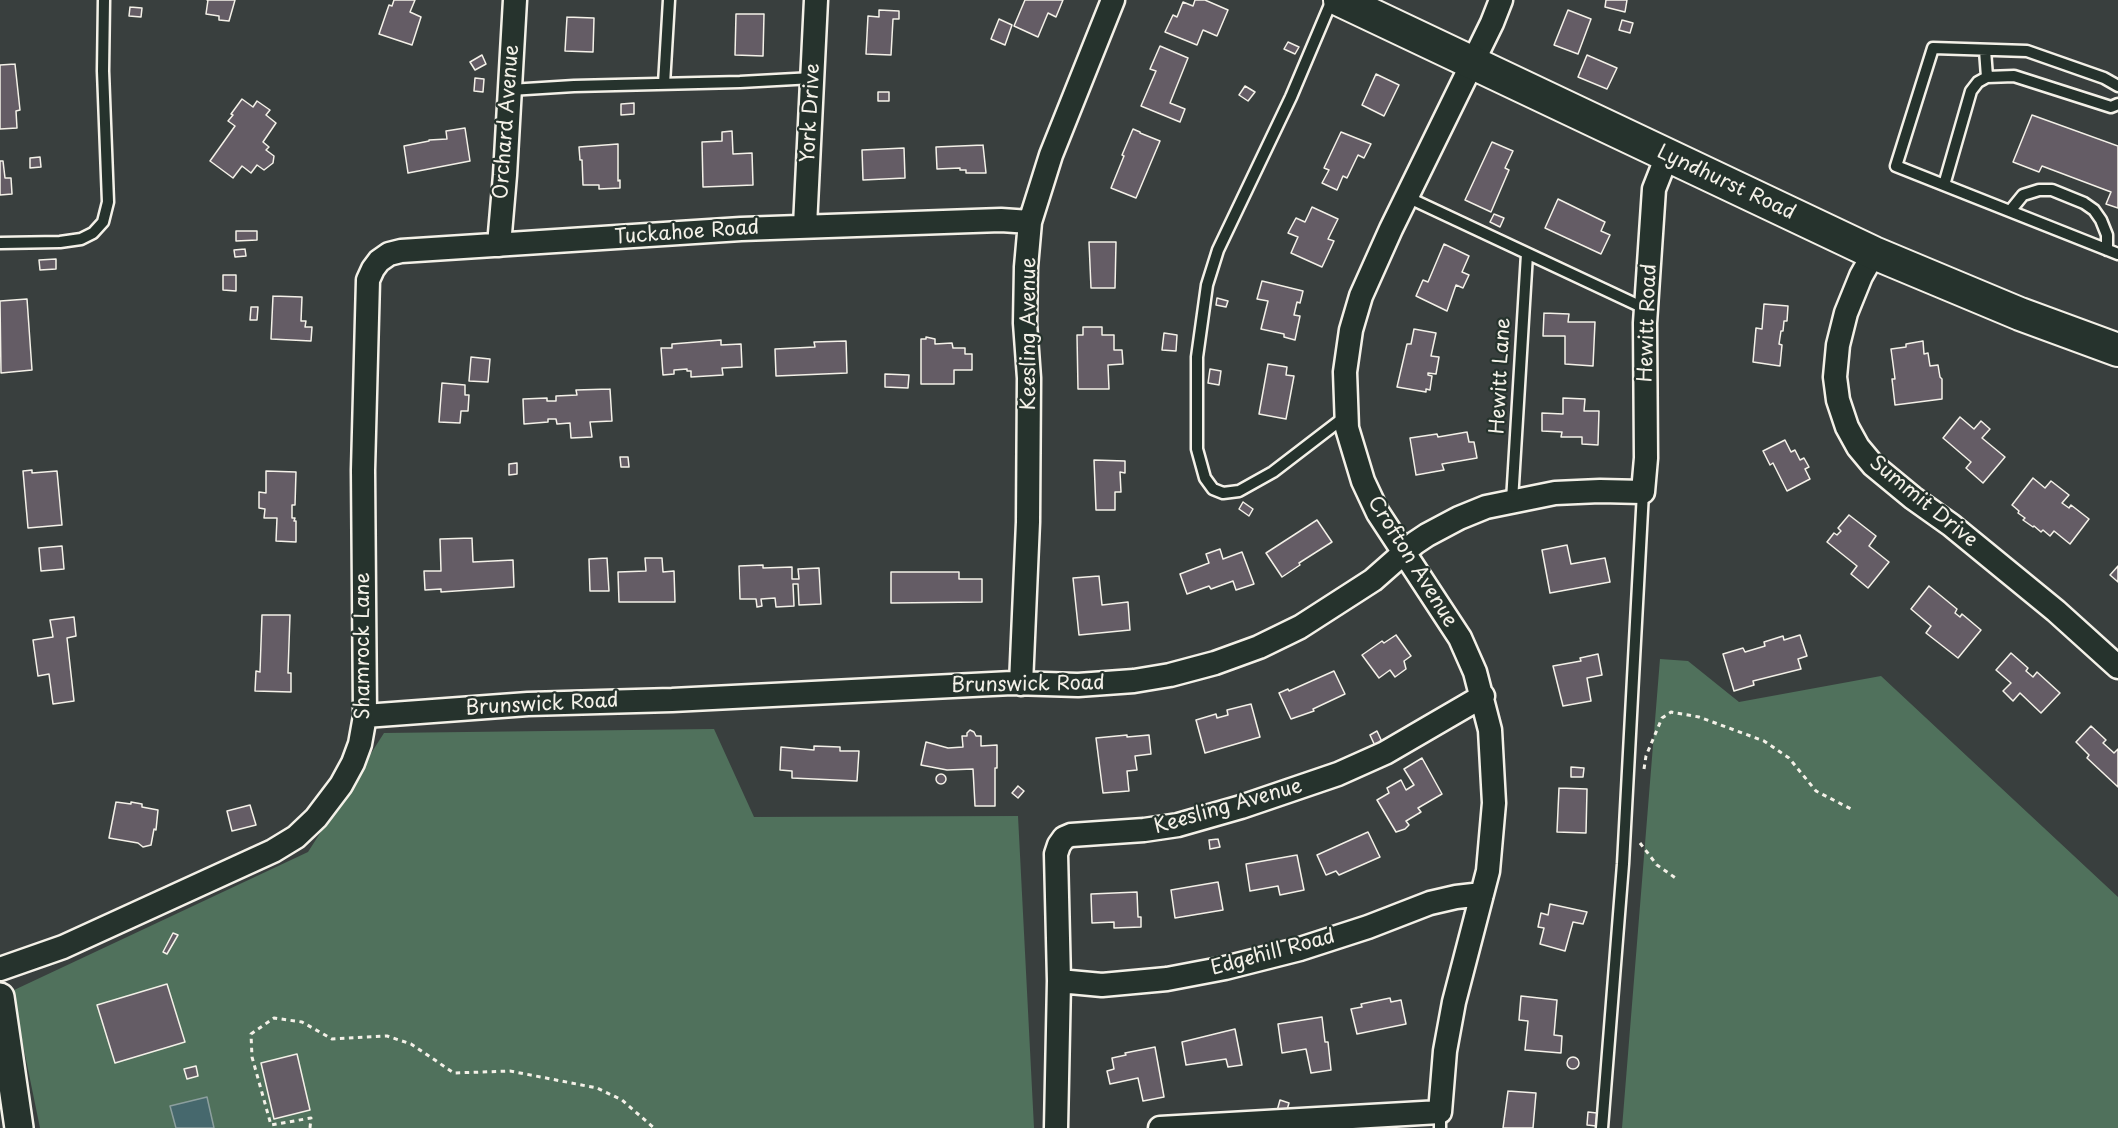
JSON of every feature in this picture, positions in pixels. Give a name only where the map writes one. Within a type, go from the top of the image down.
[{"type":"main road","name":"Lyndhurst Road","points":[[1341,0],[1874,253],[2020,314],[2118,350]]},
{"type":"street","name":"Orchard Avenue","points":[[499,245],[515,0]]},
{"type":"street","name":"York Drive","points":[[805,226],[816,0]]},
{"type":"street","name":"Keesling Avenue","points":[[1021,684],[1028,522],[1029,378],[1026,267],[1030,222],[1051,155],[1113,0]]},
{"type":"street","name":"Crofton Avenue","points":[[1440,1120],[1445,1050],[1454,1002],[1488,871],[1494,803],[1490,730],[1483,696],[1460,638],[1378,513],[1363,482],[1353,455],[1346,416],[1345,372],[1351,330],[1361,296],[1501,0]]},
{"type":"street","name":"Hewitt Road","points":[[1643,492],[1646,458],[1646,309],[1654,189],[1666,156]]},
{"type":"street","name":"Tuckahoe Road","points":[[368,290],[368,280],[378,261],[389,254],[401,251],[805,226],[1001,220],[1030,222]]},
{"type":"street","name":"Summit Drive","points":[[1874,253],[1861,276],[1846,313],[1838,345],[1835,377],[1838,400],[1847,427],[1858,447],[1873,465],[1951,525],[2055,611],[2118,667]]},
{"type":"street","name":"Shamrock Lane","points":[[0,969],[63,946],[273,852],[296,837],[316,818],[341,785],[353,763],[360,744],[365,716],[363,470],[368,290]]},
{"type":"street","name":"Brunswick Road","points":[[365,716],[528,704],[672,700],[1021,684],[1078,685],[1134,681],[1170,675],[1215,663],[1259,647],[1300,627],[1373,580],[1427,535],[1486,507],[1577,492],[1643,492]]},
{"type":"street","name":"Keesling Avenue","points":[[1056,1128],[1059,981],[1056,854],[1064,838],[1071,835],[1144,830],[1178,825],[1306,785],[1338,774],[1385,753],[1483,696]]},
{"type":"street","name":"Edgehill Road","points":[[1059,981],[1102,985],[1167,978],[1225,968],[1300,949],[1368,927],[1430,903],[1482,894]]},
{"type":"street","points":[[0,997],[20,1128]]},
{"type":"street","points":[[1160,1128],[1440,1120]]},
{"type":"lane","points":[[0,243],[60,242],[81,239],[93,233],[103,222],[108,202],[103,70],[104,0]]},
{"type":"lane","points":[[664,84],[669,0]]},
{"type":"lane","points":[[1332,0],[1291,97],[1218,250],[1207,285],[1197,357],[1197,449],[1204,478],[1213,489],[1223,492],[1239,491],[1273,472],[1346,416]]},
{"type":"lane","points":[[2118,86],[2104,78],[2027,51],[1933,48],[1896,166],[2118,254]]},
{"type":"lane","points":[[1985,50],[1987,77]]},
{"type":"lane","points":[[1944,185],[1971,91],[1978,82],[1987,77],[2014,76],[2111,107],[2118,104]]},
{"type":"lane","points":[[510,90],[813,78]]},
{"type":"lane","points":[[2010,211],[2023,195],[2039,190],[2052,190],[2084,203],[2094,210],[2107,235],[2107,250]]},
{"type":"lane","points":[[1407,197],[1646,309]]},
{"type":"lane","name":"Hewitt Lane","points":[[1512,501],[1527,254]]},
{"type":"lane","points":[[1602,1128],[1623,864],[1643,492]]},
{"type":"path","points":[[1643,778],[1646,756],[1653,738],[1662,718],[1671,712],[1709,721],[1764,741],[1788,758],[1816,791],[1851,809]]},
{"type":"path","points":[[1638,836],[1640,846],[1657,865],[1677,879]]},
{"type":"path","points":[[310,1128],[311,1118],[271,1125],[252,1057],[251,1034],[274,1018],[302,1022],[332,1039],[387,1036],[411,1044],[454,1073],[510,1071],[597,1088],[622,1100],[654,1128]]},
{"type":"green space","points":[[1660,659],[1688,661],[1739,702],[1881,676],[2118,897],[2118,1128],[1622,1128]]},
{"type":"green space","points":[[714,729],[754,817],[1018,816],[1034,1128],[40,1128],[12,991],[308,852],[384,733]]},
{"type":"water","points":[[207,1097],[214,1128],[176,1128],[170,1106]]},
{"type":"building","points":[[208,0],[235,0],[229,21],[219,20],[219,16],[206,14]]},
{"type":"building","points":[[394,0],[415,0],[410,12],[421,17],[412,45],[379,34],[389,5],[392,6]]},
{"type":"building","points":[[1025,0],[1063,0],[1056,17],[1048,13],[1038,37],[1014,26]]},
{"type":"building","points":[[1195,0],[1205,0],[1228,10],[1217,36],[1203,30],[1197,45],[1165,32],[1173,15],[1177,17],[1183,2],[1193,6]]},
{"type":"building","points":[[1606,0],[1627,0],[1625,12],[1605,7]]},
{"type":"building","points":[[130,7],[142,8],[141,17],[129,16]]},
{"type":"building","points":[[879,10],[899,11],[899,19],[893,19],[891,55],[866,54],[868,16],[879,17]]},
{"type":"building","points":[[1568,10],[1591,19],[1578,54],[1554,45]]},
{"type":"building","points":[[736,14],[764,14],[763,56],[735,55]]},
{"type":"building","points":[[567,17],[594,18],[593,52],[565,51]]},
{"type":"building","points":[[999,19],[1012,25],[1005,45],[991,39]]},
{"type":"building","points":[[1622,20],[1633,23],[1630,33],[1619,30]]},
{"type":"building","points":[[1288,42],[1299,47],[1295,54],[1284,49]]},
{"type":"building","points":[[1160,46],[1188,58],[1170,103],[1185,109],[1180,122],[1141,106],[1156,71],[1150,69]]},
{"type":"building","points":[[482,55],[486,64],[475,70],[470,62]]},
{"type":"building","points":[[1587,55],[1617,68],[1607,89],[1578,77]]},
{"type":"building","points":[[15,64],[20,110],[16,111],[17,128],[0,129],[0,65]]},
{"type":"building","points":[[1376,74],[1399,85],[1384,116],[1362,105]]},
{"type":"building","points":[[475,78],[484,79],[483,92],[474,91]]},
{"type":"building","points":[[1245,86],[1255,92],[1248,101],[1239,95]]},
{"type":"building","points":[[878,92],[889,92],[889,101],[878,101]]},
{"type":"building","points":[[242,99],[253,107],[257,101],[270,110],[266,115],[276,123],[263,142],[269,147],[266,150],[274,156],[273,163],[264,170],[257,165],[251,173],[242,166],[233,178],[210,161],[235,126],[228,121]]},
{"type":"building","points":[[634,103],[634,114],[621,115],[621,104]]},
{"type":"building","points":[[2032,115],[2118,146],[2118,208],[2106,204],[2111,192],[2042,166],[2039,172],[2013,162]]},
{"type":"building","points":[[465,128],[470,161],[408,173],[404,146],[429,140],[447,139],[446,131]]},
{"type":"building","points":[[1133,129],[1160,141],[1136,198],[1111,188]]},
{"type":"building","points":[[732,131],[733,154],[752,153],[753,185],[703,187],[702,142],[722,141],[722,132]]},
{"type":"building","points":[[1341,132],[1371,144],[1364,158],[1358,155],[1347,178],[1343,176],[1337,190],[1322,183],[1329,170],[1324,168]]},
{"type":"building","points":[[1492,142],[1513,151],[1505,168],[1509,170],[1491,212],[1465,200]]},
{"type":"building","points":[[618,144],[620,188],[599,189],[599,185],[583,185],[579,147]]},
{"type":"building","points":[[983,145],[986,173],[966,173],[966,170],[960,170],[960,168],[937,169],[936,147]]},
{"type":"building","points":[[904,148],[905,178],[863,180],[862,150]]},
{"type":"building","points":[[40,157],[41,167],[30,168],[30,158]]},
{"type":"building","points":[[0,161],[3,161],[5,178],[11,178],[12,194],[0,195]]},
{"type":"building","points":[[1558,199],[1605,222],[1601,231],[1610,235],[1601,254],[1545,228]]},
{"type":"building","points":[[1312,207],[1338,219],[1328,239],[1334,241],[1322,267],[1291,253],[1298,237],[1288,233],[1296,218],[1305,222]]},
{"type":"building","points":[[1494,214],[1504,218],[1500,227],[1490,222]]},
{"type":"building","points":[[236,231],[257,231],[257,240],[236,241]]},
{"type":"building","points":[[1089,242],[1116,242],[1115,288],[1091,288]]},
{"type":"building","points":[[1444,244],[1469,256],[1462,272],[1469,275],[1463,288],[1456,285],[1447,311],[1416,296],[1423,280],[1428,282]]},
{"type":"building","points":[[245,249],[246,256],[235,257],[234,250]]},
{"type":"building","points":[[56,259],[56,269],[40,270],[39,260]]},
{"type":"building","points":[[223,275],[236,275],[236,291],[223,290]]},
{"type":"building","points":[[1262,281],[1303,291],[1294,315],[1300,316],[1295,340],[1284,337],[1284,334],[1261,329],[1268,301],[1257,299]]},
{"type":"building","points":[[273,296],[302,297],[301,321],[306,321],[305,327],[312,327],[311,341],[271,339]]},
{"type":"building","points":[[1217,298],[1228,301],[1226,307],[1216,305]]},
{"type":"building","points":[[27,299],[32,370],[1,373],[0,301]]},
{"type":"building","points":[[1764,304],[1788,306],[1787,321],[1784,321],[1779,344],[1782,345],[1780,366],[1753,362],[1756,328],[1762,329]]},
{"type":"building","points":[[251,307],[258,307],[257,320],[250,320]]},
{"type":"building","points":[[1544,313],[1569,314],[1568,322],[1595,322],[1593,366],[1565,364],[1565,336],[1543,336]]},
{"type":"building","points":[[1083,327],[1102,327],[1102,335],[1114,335],[1114,350],[1122,350],[1123,364],[1108,365],[1109,389],[1078,389],[1077,335],[1083,335]]},
{"type":"building","points":[[1414,329],[1436,333],[1431,356],[1439,357],[1436,374],[1428,373],[1432,376],[1430,390],[1426,389],[1426,392],[1397,387],[1407,344],[1411,344]]},
{"type":"building","points":[[1164,333],[1177,335],[1176,351],[1162,350]]},
{"type":"building","points":[[926,337],[935,339],[935,344],[952,343],[953,348],[965,348],[965,354],[972,354],[972,370],[954,370],[954,384],[921,384],[921,339],[926,339]]},
{"type":"building","points":[[721,340],[721,345],[741,344],[742,367],[722,368],[723,375],[691,377],[691,371],[687,369],[674,370],[674,374],[663,375],[661,348],[672,348],[672,344]]},
{"type":"building","points":[[846,341],[847,373],[776,376],[775,349],[815,347],[814,342]]},
{"type":"building","points":[[1923,341],[1924,354],[1928,353],[1930,366],[1938,365],[1942,379],[1942,399],[1895,405],[1892,379],[1895,379],[1891,349]]},
{"type":"building","points":[[471,357],[490,359],[488,382],[469,381]]},
{"type":"building","points":[[1268,364],[1287,367],[1286,375],[1294,376],[1286,419],[1259,414]]},
{"type":"building","points":[[1210,369],[1221,371],[1219,385],[1208,383]]},
{"type":"building","points":[[885,374],[909,375],[908,388],[885,387]]},
{"type":"building","points":[[442,383],[465,385],[465,395],[469,395],[468,411],[461,411],[460,423],[439,422]]},
{"type":"building","points":[[610,389],[612,421],[590,422],[592,437],[571,438],[570,423],[557,424],[556,419],[524,424],[523,399],[547,398],[547,401],[556,401],[556,396],[577,395],[576,390]]},
{"type":"building","points":[[1563,398],[1585,399],[1584,411],[1599,411],[1598,445],[1582,444],[1582,437],[1561,437],[1562,432],[1542,431],[1542,413],[1563,414]]},
{"type":"building","points":[[1960,417],[1974,429],[1981,421],[1990,429],[1982,438],[2005,457],[1983,483],[1966,468],[1971,462],[1943,438]]},
{"type":"building","points":[[1467,432],[1469,442],[1474,442],[1477,458],[1442,464],[1444,470],[1416,475],[1410,438],[1437,434],[1438,437]]},
{"type":"building","points":[[1785,440],[1791,452],[1795,450],[1800,460],[1804,458],[1809,467],[1805,469],[1810,479],[1787,491],[1773,463],[1770,465],[1763,451]]},
{"type":"building","points":[[620,457],[628,457],[629,467],[621,467]]},
{"type":"building","points":[[1094,460],[1125,461],[1125,473],[1120,472],[1121,492],[1115,492],[1115,510],[1096,510]]},
{"type":"building","points":[[517,463],[517,474],[509,475],[509,464]]},
{"type":"building","points":[[32,470],[32,473],[57,471],[62,525],[28,528],[23,471]]},
{"type":"building","points":[[266,471],[296,472],[295,505],[292,505],[292,518],[296,521],[296,542],[276,541],[277,518],[264,518],[265,509],[259,508],[259,492],[266,493]]},
{"type":"building","points":[[2033,478],[2045,488],[2051,481],[2069,495],[2062,503],[2069,508],[2071,505],[2089,519],[2070,544],[2054,531],[2050,536],[2043,530],[2041,532],[2033,527],[2023,520],[2025,518],[2012,505]]},
{"type":"building","points":[[1243,502],[1253,509],[1249,516],[1239,509]]},
{"type":"building","points":[[1849,515],[1876,536],[1869,546],[1889,562],[1868,588],[1851,574],[1857,566],[1827,542],[1834,533],[1837,535],[1841,531],[1838,528]]},
{"type":"building","points":[[1317,520],[1332,542],[1282,577],[1266,553]]},
{"type":"building","points":[[472,538],[473,562],[513,560],[514,587],[441,592],[441,589],[425,590],[424,571],[441,571],[440,539]]},
{"type":"building","points":[[1567,545],[1571,564],[1605,558],[1610,582],[1550,593],[1542,550]]},
{"type":"building","points":[[62,546],[64,569],[41,571],[39,548]]},
{"type":"building","points":[[1220,549],[1223,559],[1242,552],[1254,584],[1236,590],[1233,581],[1187,594],[1180,574],[1209,563],[1206,554]]},
{"type":"building","points":[[607,558],[609,591],[590,591],[589,559]]},
{"type":"building","points":[[645,558],[662,558],[663,572],[674,571],[675,602],[619,602],[618,572],[646,571]]},
{"type":"building","points":[[763,565],[763,568],[792,567],[792,579],[799,579],[798,569],[819,568],[821,604],[799,605],[798,584],[793,584],[794,606],[776,607],[775,598],[761,599],[762,606],[757,607],[756,599],[740,599],[739,566]]},
{"type":"building","points":[[2118,566],[2118,582],[2110,575]]},
{"type":"building","points":[[891,572],[959,572],[959,579],[982,579],[982,602],[891,603]]},
{"type":"building","points":[[1099,576],[1102,605],[1128,602],[1130,630],[1079,635],[1073,578]]},
{"type":"building","points":[[1929,586],[1957,609],[1955,613],[1960,617],[1962,614],[1981,630],[1958,658],[1926,633],[1931,626],[1911,609]]},
{"type":"building","points":[[262,615],[290,615],[288,673],[291,673],[291,692],[255,691],[256,671],[260,672]]},
{"type":"building","points":[[74,617],[76,636],[67,638],[74,701],[53,704],[49,674],[38,676],[33,640],[53,637],[50,620]]},
{"type":"building","points":[[1396,635],[1411,656],[1404,661],[1406,669],[1395,677],[1390,670],[1379,678],[1362,655],[1382,641],[1384,643]]},
{"type":"building","points":[[1800,635],[1807,656],[1798,659],[1801,669],[1753,681],[1754,685],[1734,691],[1723,654],[1743,648],[1745,652],[1765,646],[1764,642],[1783,636],[1784,640]]},
{"type":"building","points":[[2011,653],[2028,668],[2026,671],[2033,677],[2037,672],[2060,693],[2041,713],[2020,693],[2013,701],[2003,691],[2011,683],[1996,670]]},
{"type":"building","points":[[1598,654],[1602,675],[1587,678],[1591,701],[1563,706],[1553,666],[1581,661],[1580,658]]},
{"type":"building","points":[[1334,671],[1345,694],[1313,709],[1314,711],[1291,719],[1279,693],[1288,689],[1289,691]]},
{"type":"building","points":[[1251,704],[1260,737],[1205,753],[1196,720],[1216,714],[1217,718],[1228,715],[1227,710]]},
{"type":"building","points":[[2091,726],[2106,740],[2103,743],[2114,753],[2118,749],[2118,787],[2087,758],[2089,755],[2076,742]]},
{"type":"building","points":[[970,730],[976,736],[981,736],[981,746],[997,745],[995,806],[975,806],[973,769],[947,770],[921,765],[926,742],[948,748],[963,747],[962,736],[967,736]]},
{"type":"building","points":[[1377,731],[1383,744],[1376,748],[1370,735]]},
{"type":"building","points":[[1127,735],[1127,737],[1149,735],[1151,754],[1135,756],[1137,770],[1127,771],[1129,791],[1103,793],[1096,738]]},
{"type":"building","points":[[814,746],[840,747],[840,751],[859,751],[857,781],[792,778],[792,771],[780,770],[781,747],[814,750]]},
{"type":"building","points":[[1422,758],[1442,794],[1418,808],[1421,812],[1406,821],[1409,825],[1405,829],[1396,832],[1377,800],[1389,793],[1387,788],[1401,780],[1406,790],[1414,785],[1404,769]]},
{"type":"building","points":[[1571,767],[1584,768],[1583,777],[1571,777]]},
{"type":"building","points":[[941,774],[945,775],[945,783],[941,784],[937,783],[936,779],[937,775]]},
{"type":"building","points":[[1018,786],[1024,791],[1018,798],[1012,793]]},
{"type":"building","points":[[1559,788],[1587,789],[1586,833],[1557,832]]},
{"type":"building","points":[[116,802],[142,804],[142,807],[158,810],[156,830],[154,829],[151,845],[143,847],[138,843],[109,838]]},
{"type":"building","points":[[250,805],[256,825],[232,831],[227,811]]},
{"type":"building","points":[[1368,832],[1380,857],[1339,875],[1336,871],[1326,875],[1317,855]]},
{"type":"building","points":[[1218,839],[1220,847],[1210,849],[1209,840]]},
{"type":"building","points":[[1297,855],[1304,890],[1280,895],[1278,886],[1250,891],[1246,864]]},
{"type":"building","points":[[1218,882],[1223,910],[1175,918],[1171,890]]},
{"type":"building","points":[[1137,892],[1138,917],[1141,917],[1141,927],[1114,928],[1114,922],[1092,923],[1091,894]]},
{"type":"building","points":[[1550,904],[1587,912],[1583,924],[1573,922],[1565,951],[1540,944],[1544,928],[1538,927],[1541,913],[1548,915]]},
{"type":"building","points":[[173,933],[178,935],[167,954],[163,952]]},
{"type":"building","points":[[167,984],[185,1042],[115,1063],[97,1005]]},
{"type":"building","points":[[1521,996],[1557,1000],[1554,1035],[1562,1036],[1561,1053],[1525,1050],[1528,1021],[1519,1020]]},
{"type":"building","points":[[1390,998],[1391,1002],[1401,1000],[1406,1024],[1357,1034],[1351,1009],[1362,1007],[1361,1004]]},
{"type":"building","points":[[1322,1017],[1331,1070],[1311,1073],[1306,1049],[1282,1053],[1278,1024]]},
{"type":"building","points":[[1235,1029],[1242,1065],[1228,1067],[1226,1059],[1186,1065],[1182,1042]]},
{"type":"building","points":[[1155,1047],[1164,1097],[1143,1101],[1138,1078],[1110,1084],[1107,1071],[1114,1069],[1112,1058]]},
{"type":"building","points":[[297,1054],[310,1110],[274,1119],[261,1063]]},
{"type":"building","points":[[1573,1057],[1579,1063],[1573,1069],[1567,1063]]},
{"type":"building","points":[[196,1066],[198,1076],[187,1079],[184,1069]]},
{"type":"building","points":[[1508,1091],[1536,1093],[1533,1128],[1503,1128]]},
{"type":"building","points":[[1280,1100],[1289,1103],[1286,1113],[1277,1111]]},
{"type":"building","points":[[1588,1112],[1597,1113],[1596,1126],[1587,1125]]}]
